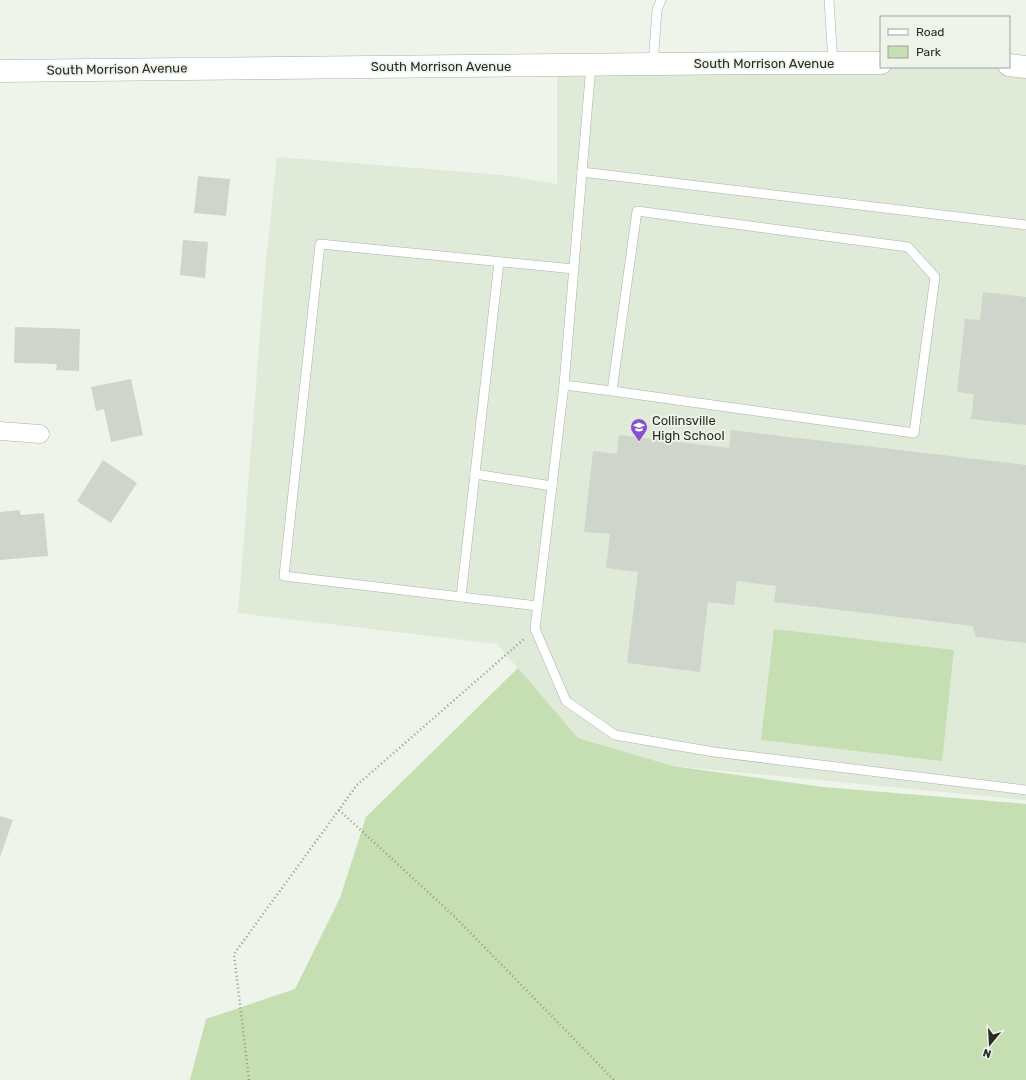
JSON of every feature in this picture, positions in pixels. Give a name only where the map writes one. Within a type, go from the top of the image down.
[{"type":"street","name":"South Morrison Avenue","points":[[0,70],[880,63]]},
{"type":"street","points":[[1010,65],[1026,67]]},
{"type":"street","points":[[0,432],[40,434]]},
{"type":"lane","points":[[653,64],[657,10],[661,0]]},
{"type":"lane","points":[[829,0],[833,63]]},
{"type":"lane","points":[[591,65],[564,386],[535,629],[566,701],[615,735],[714,752],[1026,790]]},
{"type":"lane","points":[[582,172],[1026,225]]},
{"type":"lane","points":[[564,386],[612,391],[914,432],[935,277],[908,247],[636,211],[612,391]]},
{"type":"lane","points":[[538,606],[284,576],[320,244],[574,269]]},
{"type":"lane","points":[[461,597],[499,262]]},
{"type":"lane","points":[[475,474],[552,486]]},
{"type":"path","points":[[249,1080],[234,954],[357,785],[535,629]]},
{"type":"path","points":[[339,810],[455,917],[614,1080]]},
{"type":"shaded area","name":"Collinsville High School","points":[[557,65],[880,66],[880,68],[1026,67],[1026,800],[673,766],[578,738],[497,644],[238,613],[265,270],[277,157],[503,175],[557,184]]},
{"type":"green space","points":[[774,629],[954,650],[942,761],[761,740]]},
{"type":"green space","points":[[518,668],[578,738],[673,766],[823,787],[1026,804],[1026,1080],[190,1080],[206,1019],[295,989],[340,898],[366,817]]},
{"type":"building","points":[[198,176],[230,179],[226,216],[194,213]]},
{"type":"building","points":[[183,240],[208,242],[205,278],[180,275]]},
{"type":"building","points":[[983,292],[1026,297],[1026,425],[971,419],[974,394],[957,392],[965,319],[980,320]]},
{"type":"building","points":[[15,327],[80,329],[79,371],[56,370],[57,364],[14,363]]},
{"type":"building","points":[[131,379],[143,435],[111,442],[104,409],[96,411],[91,387]]},
{"type":"building","name":"Collinsville High School","points":[[731,430],[1026,465],[1026,643],[976,637],[973,626],[774,602],[776,586],[737,581],[734,605],[708,602],[700,672],[627,663],[638,572],[606,568],[610,534],[584,532],[593,451],[617,454],[619,435],[729,448]]},
{"type":"building","points":[[103,460],[137,483],[111,523],[77,501]]},
{"type":"building","points":[[19,510],[21,515],[44,513],[48,556],[0,560],[0,512]]},
{"type":"building","points":[[0,816],[13,820],[0,857]]},
{"type":"place","name":"Collinsville High School","points":[[639,442]]}]
